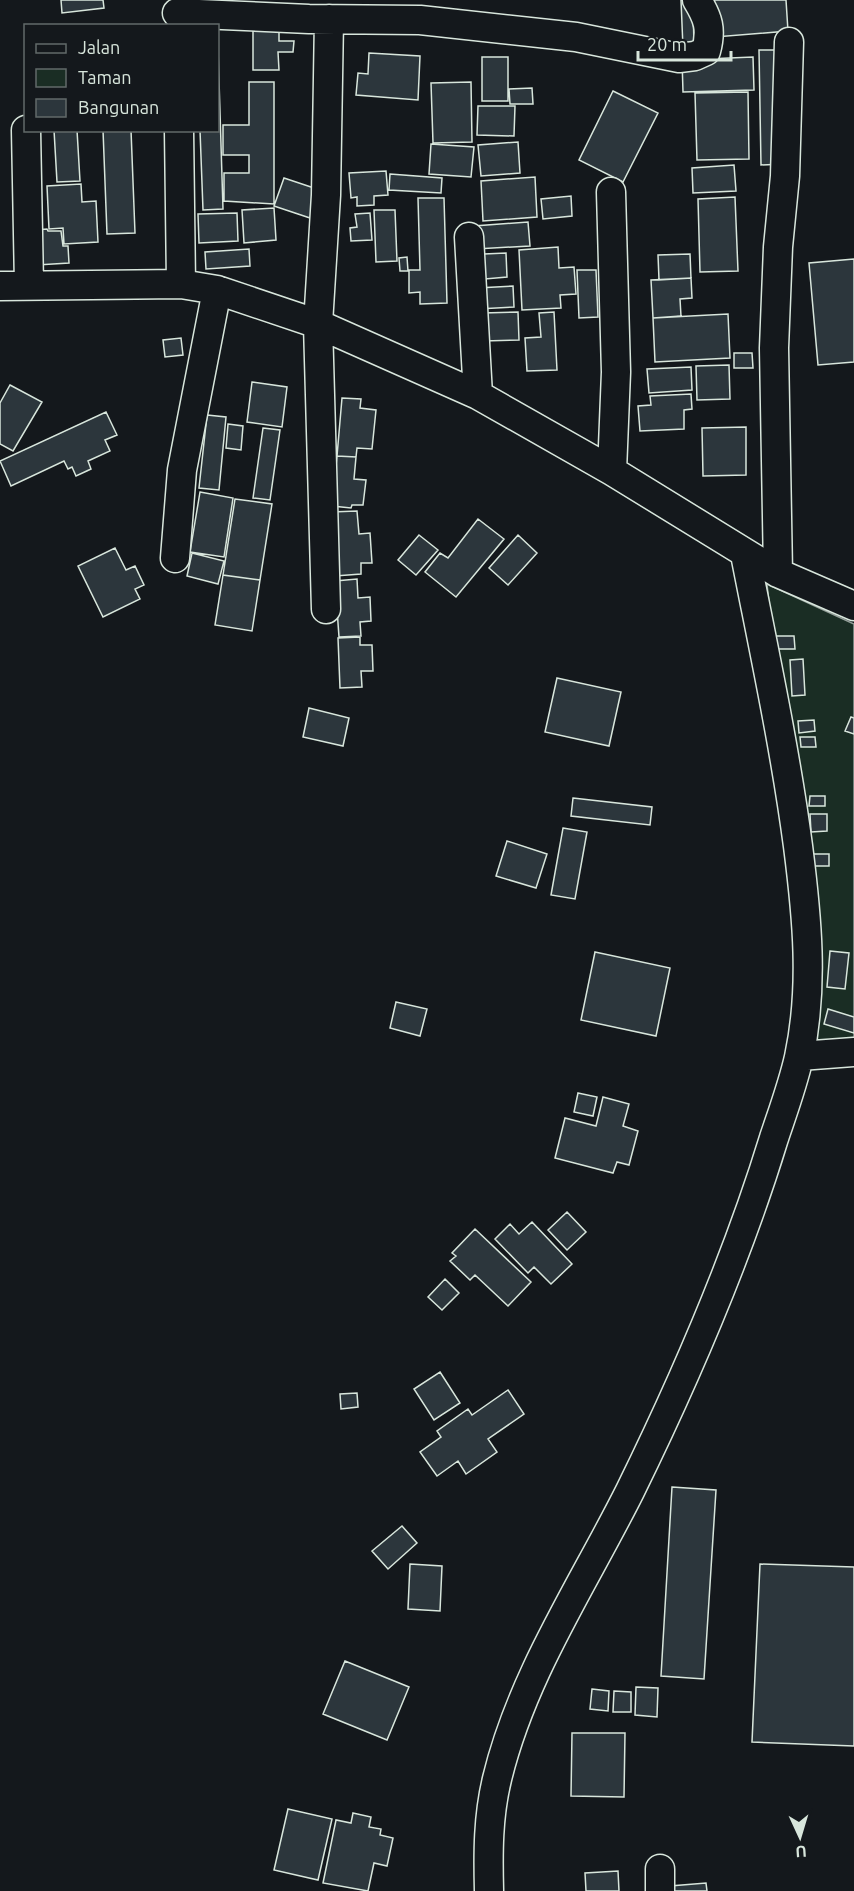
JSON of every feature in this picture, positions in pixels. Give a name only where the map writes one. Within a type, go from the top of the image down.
[{"type":"street","points":[[176,13],[420,20],[576,37],[679,58],[696,56],[706,51],[711,34],[708,18],[697,0]]},
{"type":"street","points":[[326,609],[318,324],[326,195],[329,19]]},
{"type":"street","points":[[778,573],[774,348],[778,247],[785,176],[789,42]]},
{"type":"street","points":[[26,132],[29,285]]},
{"type":"street","points":[[179,132],[182,284]]},
{"type":"street","points":[[611,192],[616,372],[612,471]]},
{"type":"street","points":[[469,237],[478,394]]},
{"type":"street","points":[[0,286],[182,284],[217,290],[318,324],[478,394],[612,471],[778,573],[854,606]]},
{"type":"street","points":[[175,558],[182,470],[217,290]]},
{"type":"street","points":[[489,1891],[488,1833],[497,1779],[517,1714],[561,1618],[630,1491],[695,1348],[758,1191],[800,1056],[809,968],[805,901],[791,797],[745,554]]},
{"type":"street","points":[[800,1056],[854,1052]]},
{"type":"green space","points":[[767,584],[854,624],[854,1040],[817,1040]]},
{"type":"building","points":[[61,0],[103,0],[104,8],[62,13]]},
{"type":"building","points":[[681,0],[693,0],[694,48],[683,48]]},
{"type":"building","points":[[712,0],[786,0],[788,31],[715,37]]},
{"type":"building","points":[[253,31],[279,31],[279,41],[294,41],[293,52],[278,52],[279,70],[253,70]]},
{"type":"building","points":[[759,50],[781,50],[784,164],[761,165]]},
{"type":"building","points":[[369,53],[420,56],[418,100],[356,95],[358,73],[368,74]]},
{"type":"building","points":[[482,57],[508,57],[508,101],[482,101]]},
{"type":"building","points":[[753,57],[754,90],[683,92],[682,60]]},
{"type":"building","points":[[219,80],[223,209],[203,210],[200,132],[219,132]]},
{"type":"building","points":[[249,82],[274,82],[274,204],[224,201],[224,173],[249,173],[249,155],[223,155],[223,125],[249,125]]},
{"type":"building","points":[[471,82],[472,142],[433,143],[431,83]]},
{"type":"building","points":[[532,88],[533,104],[510,104],[509,89]]},
{"type":"building","points":[[613,91],[658,113],[623,182],[579,160]]},
{"type":"building","points":[[748,92],[749,159],[697,160],[695,93]]},
{"type":"building","points":[[478,106],[515,106],[514,136],[477,135]]},
{"type":"building","points":[[54,132],[77,132],[80,181],[57,182]]},
{"type":"building","points":[[103,132],[131,132],[135,233],[107,234]]},
{"type":"building","points":[[518,142],[520,173],[481,176],[478,145]]},
{"type":"building","points":[[431,144],[474,147],[471,177],[429,174]]},
{"type":"building","points":[[734,165],[736,191],[693,193],[692,168]]},
{"type":"building","points":[[386,171],[388,195],[374,196],[374,205],[357,206],[357,197],[351,198],[349,173]]},
{"type":"building","points":[[390,174],[442,178],[441,193],[389,190]]},
{"type":"building","points":[[535,177],[537,217],[483,221],[481,181]]},
{"type":"building","points":[[284,178],[320,190],[310,218],[274,206]]},
{"type":"building","points":[[81,184],[82,202],[96,201],[98,242],[64,244],[63,228],[49,229],[47,186]]},
{"type":"building","points":[[571,196],[572,216],[543,219],[541,199]]},
{"type":"building","points":[[735,197],[738,271],[700,272],[698,199]]},
{"type":"building","points":[[418,198],[444,198],[447,303],[420,304],[420,292],[409,293],[409,270],[420,270]]},
{"type":"building","points":[[274,208],[276,240],[244,243],[242,210]]},
{"type":"building","points":[[374,210],[395,210],[397,261],[376,262]]},
{"type":"building","points":[[237,213],[238,241],[199,243],[198,214]]},
{"type":"building","points":[[370,213],[372,240],[351,241],[350,228],[357,227],[355,214]]},
{"type":"building","points":[[528,222],[530,246],[476,249],[474,226]]},
{"type":"building","points":[[47,229],[48,231],[61,231],[63,246],[68,246],[69,263],[37,265],[35,230]]},
{"type":"building","points":[[558,247],[559,268],[574,267],[576,294],[560,295],[561,308],[522,310],[519,250]]},
{"type":"building","points":[[249,249],[250,266],[206,269],[205,252]]},
{"type":"building","points":[[506,253],[507,277],[485,279],[484,254]]},
{"type":"building","points":[[690,254],[691,278],[659,280],[658,255]]},
{"type":"building","points":[[407,257],[408,271],[400,271],[399,258]]},
{"type":"building","points":[[854,259],[854,362],[818,365],[809,263]]},
{"type":"building","points":[[577,270],[596,270],[598,317],[579,318]]},
{"type":"building","points":[[691,278],[692,298],[680,299],[681,316],[653,318],[651,280]]},
{"type":"building","points":[[513,286],[514,307],[478,309],[477,288]]},
{"type":"building","points":[[518,312],[519,340],[484,341],[483,313]]},
{"type":"building","points":[[554,312],[557,370],[527,371],[525,338],[541,337],[539,313]]},
{"type":"building","points":[[728,314],[730,358],[655,362],[653,318]]},
{"type":"building","points":[[181,338],[183,355],[165,357],[163,340]]},
{"type":"building","points":[[734,353],[752,353],[753,368],[734,368]]},
{"type":"building","points":[[729,365],[730,399],[697,400],[696,366]]},
{"type":"building","points":[[691,367],[692,390],[649,393],[647,369]]},
{"type":"building","points":[[252,382],[287,387],[282,427],[247,422]]},
{"type":"building","points":[[10,385],[42,402],[13,451],[0,444],[0,403]]},
{"type":"building","points":[[691,394],[692,409],[684,410],[684,429],[640,431],[638,406],[651,405],[650,396]]},
{"type":"building","points":[[342,398],[361,399],[360,408],[376,410],[372,449],[357,448],[356,457],[337,456]]},
{"type":"building","points":[[106,412],[117,435],[105,440],[110,451],[88,461],[91,469],[76,476],[72,467],[68,469],[64,461],[11,486],[0,461]]},
{"type":"building","points":[[207,415],[226,417],[219,490],[199,488]]},
{"type":"building","points":[[228,424],[243,426],[241,450],[226,448]]},
{"type":"building","points":[[746,427],[746,475],[703,476],[702,428]]},
{"type":"building","points":[[263,428],[280,430],[270,500],[253,498]]},
{"type":"building","points":[[337,456],[356,457],[354,479],[366,480],[363,505],[352,505],[351,508],[332,506]]},
{"type":"building","points":[[200,492],[233,498],[224,557],[190,552]]},
{"type":"building","points":[[235,499],[272,504],[260,580],[223,575]]},
{"type":"building","points":[[357,511],[359,534],[370,533],[372,563],[361,563],[361,574],[335,576],[331,512]]},
{"type":"building","points":[[478,519],[504,539],[456,597],[425,572],[440,553],[448,558]]},
{"type":"building","points":[[419,535],[438,550],[416,575],[398,560]]},
{"type":"building","points":[[518,535],[537,553],[508,585],[489,568]]},
{"type":"building","points":[[115,548],[126,570],[135,566],[144,585],[135,589],[140,599],[103,617],[78,566]]},
{"type":"building","points":[[192,553],[224,561],[218,584],[187,576]]},
{"type":"building","points":[[223,575],[260,580],[252,631],[215,625]]},
{"type":"building","points":[[357,579],[358,598],[370,597],[371,621],[360,622],[361,636],[339,637],[335,581]]},
{"type":"building","points":[[775,636],[794,636],[795,649],[776,649]]},
{"type":"building","points":[[360,637],[360,645],[372,645],[373,671],[361,671],[362,687],[340,688],[338,638]]},
{"type":"building","points":[[803,659],[805,695],[792,696],[790,660]]},
{"type":"building","points":[[557,678],[621,692],[609,746],[545,732]]},
{"type":"building","points":[[309,708],[349,718],[343,746],[303,737]]},
{"type":"building","points":[[851,717],[854,718],[854,734],[845,731]]},
{"type":"building","points":[[814,720],[815,731],[799,733],[798,721]]},
{"type":"building","points":[[800,737],[815,737],[816,747],[801,747]]},
{"type":"building","points":[[810,796],[825,796],[825,806],[809,806]]},
{"type":"building","points":[[573,798],[652,807],[650,825],[571,816]]},
{"type":"building","points":[[810,814],[827,814],[827,831],[811,832]]},
{"type":"building","points":[[563,828],[587,832],[575,899],[551,895]]},
{"type":"building","points":[[507,841],[547,854],[536,888],[496,876]]},
{"type":"building","points":[[813,854],[829,854],[829,866],[813,866]]},
{"type":"building","points":[[830,951],[849,953],[845,989],[827,987]]},
{"type":"building","points":[[595,952],[670,968],[656,1036],[581,1020]]},
{"type":"building","points":[[396,1002],[427,1009],[420,1036],[390,1028]]},
{"type":"building","points":[[828,1009],[854,1017],[854,1033],[824,1024]]},
{"type":"building","points":[[578,1093],[597,1097],[593,1116],[574,1112]]},
{"type":"building","points":[[603,1097],[629,1104],[623,1126],[638,1131],[629,1165],[617,1162],[613,1173],[555,1158],[565,1118],[596,1126]]},
{"type":"building","points":[[567,1212],[586,1232],[567,1250],[548,1230]]},
{"type":"building","points":[[532,1222],[572,1264],[551,1284],[534,1267],[528,1273],[495,1239],[510,1224],[519,1234]]},
{"type":"building","points":[[475,1229],[531,1282],[508,1306],[475,1275],[470,1280],[450,1261],[456,1256],[452,1253]]},
{"type":"building","points":[[445,1279],[459,1293],[442,1310],[428,1297]]},
{"type":"building","points":[[440,1372],[460,1403],[434,1420],[414,1389]]},
{"type":"building","points":[[508,1390],[524,1414],[488,1439],[497,1452],[466,1474],[458,1461],[437,1476],[420,1452],[441,1437],[437,1431],[468,1409],[472,1415]]},
{"type":"building","points":[[357,1393],[358,1407],[341,1409],[340,1394]]},
{"type":"building","points":[[672,1487],[716,1490],[704,1679],[661,1676]]},
{"type":"building","points":[[402,1526],[417,1543],[388,1569],[372,1551]]},
{"type":"building","points":[[410,1564],[442,1566],[440,1611],[408,1609]]},
{"type":"building","points":[[760,1564],[854,1567],[854,1746],[752,1742]]},
{"type":"building","points":[[345,1661],[409,1687],[387,1740],[323,1714]]},
{"type":"building","points":[[636,1687],[658,1688],[657,1717],[635,1715]]},
{"type":"building","points":[[592,1689],[609,1691],[608,1711],[590,1709]]},
{"type":"building","points":[[614,1691],[631,1692],[631,1712],[613,1712]]},
{"type":"building","points":[[572,1733],[625,1733],[624,1797],[571,1796]]},
{"type":"building","points":[[288,1809],[332,1819],[318,1880],[274,1870]]},
{"type":"building","points":[[353,1813],[371,1817],[369,1827],[381,1829],[380,1835],[393,1838],[387,1866],[374,1863],[368,1891],[323,1883],[336,1820],[351,1823]]},
{"type":"building","points":[[618,1871],[619,1891],[586,1891],[585,1873]]},
{"type":"building","points":[[706,1883],[707,1891],[670,1891],[670,1886]]}]
